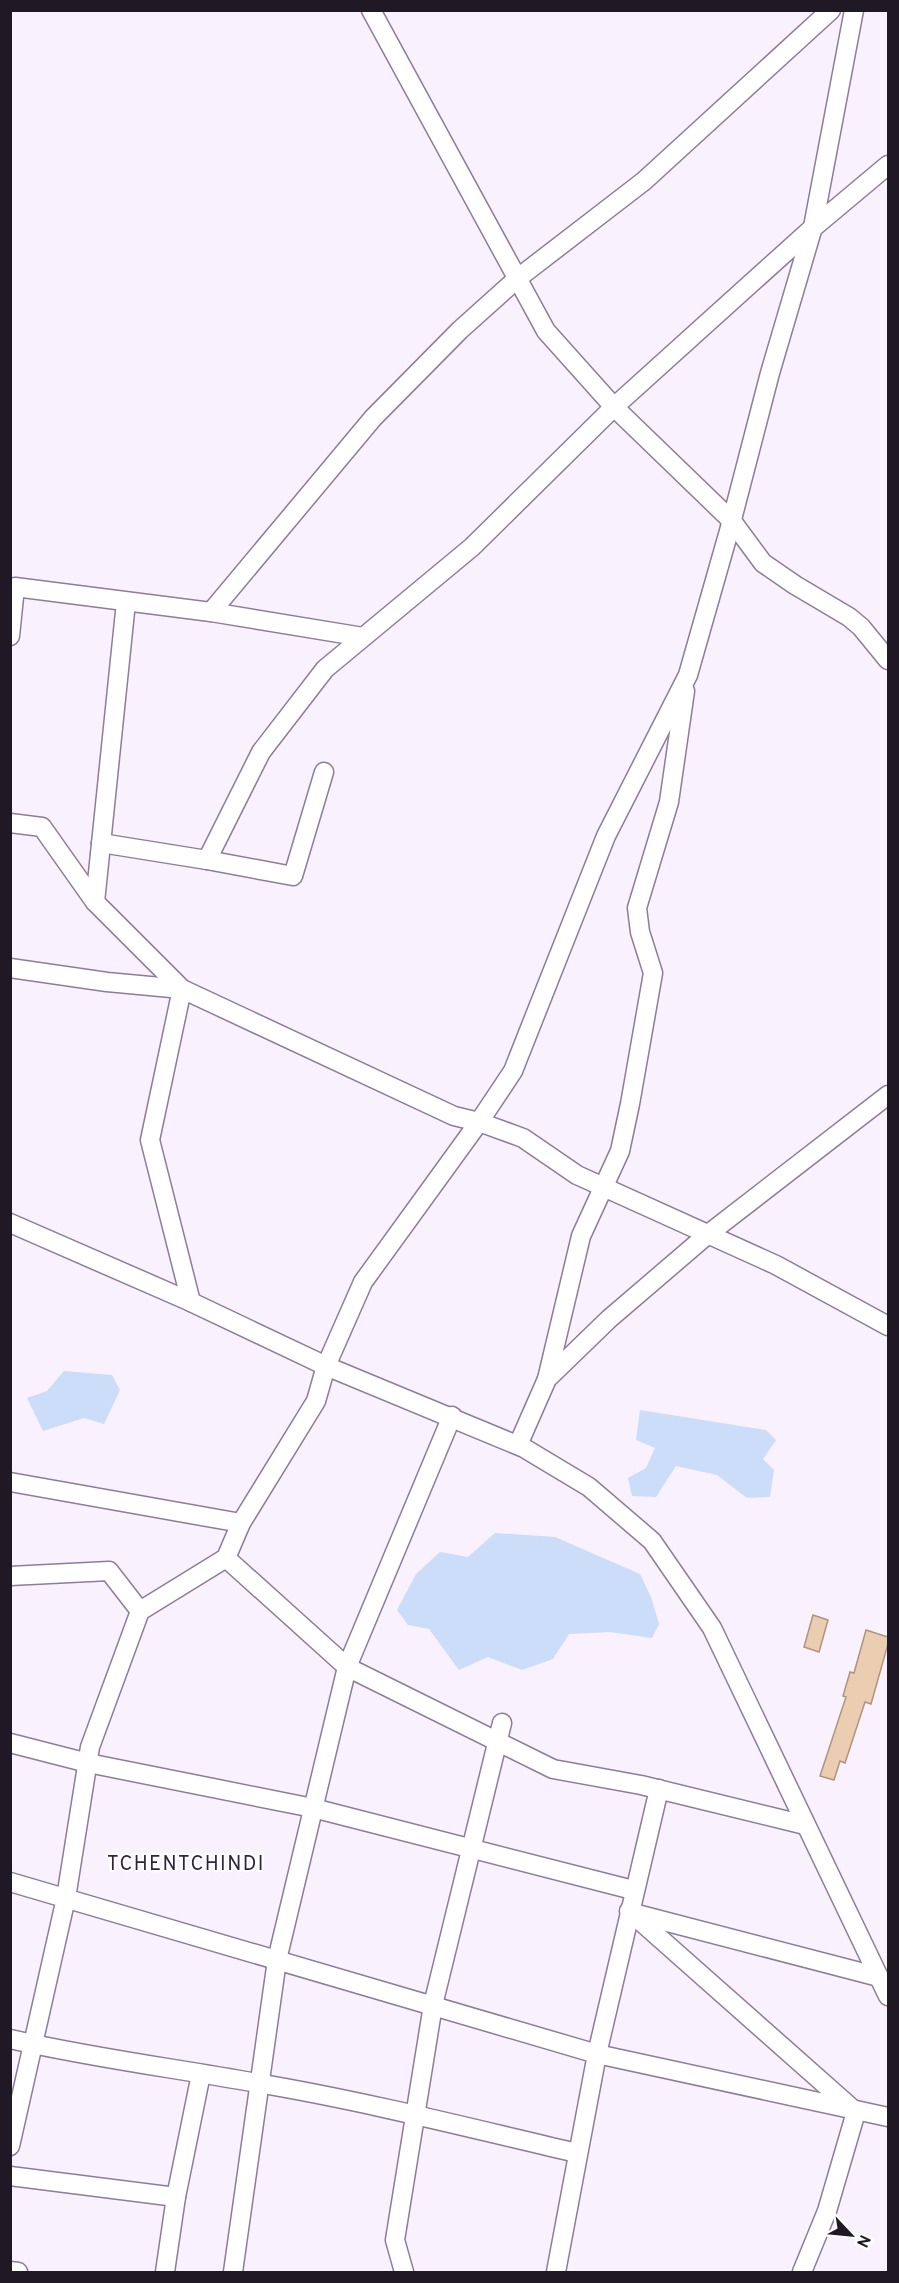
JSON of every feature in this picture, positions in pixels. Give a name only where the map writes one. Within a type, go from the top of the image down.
[{"type":"street","points":[[371,10],[546,331],[614,407],[732,521],[763,563],[849,617],[861,627],[888,660]]},
{"type":"street","points":[[212,612],[374,418],[460,330],[518,278],[644,181],[831,10]]},
{"type":"street","points":[[518,1445],[547,1379],[581,1236],[620,1151],[653,973],[640,932],[637,908],[669,802],[688,675],[732,521],[770,373],[813,227],[854,10]]},
{"type":"street","points":[[207,860],[261,752],[325,669],[472,547],[614,407],[813,227],[888,165]]},
{"type":"street","points":[[10,636],[15,587],[212,612],[363,637]]},
{"type":"street","points":[[95,902],[126,602]]},
{"type":"street","points":[[10,2146],[66,1898],[90,1747],[140,1611],[226,1558],[241,1523],[316,1401],[326,1366],[363,1282],[479,1122],[513,1071],[606,836],[688,675]]},
{"type":"street","points":[[101,843],[293,876],[324,772]]},
{"type":"street","points":[[10,823],[42,828],[95,902],[182,989]]},
{"type":"street","points":[[10,968],[107,982],[182,989],[454,1116],[479,1122],[523,1138],[577,1174],[776,1265],[888,1326]]},
{"type":"street","points":[[182,989],[150,1140],[191,1302]]},
{"type":"street","points":[[547,1379],[609,1319],[707,1235],[888,1095]]},
{"type":"street","points":[[10,1224],[191,1302],[326,1366],[518,1445],[589,1487],[652,1541],[712,1628],[888,1996]]},
{"type":"street","points":[[233,2272],[277,1960],[346,1667],[452,1416]]},
{"type":"street","points":[[10,1482],[241,1523]]},
{"type":"street","points":[[226,1558],[346,1667],[553,1769],[659,1790],[805,1825]]},
{"type":"street","points":[[10,1576],[109,1570],[140,1611]]},
{"type":"street","points":[[404,2272],[395,2240],[434,2006],[502,1723]]},
{"type":"street","points":[[10,1743],[88,1763],[313,1808],[633,1890]]},
{"type":"street","points":[[556,2272],[576,2153],[597,2054],[628,1911],[659,1790]]},
{"type":"street","points":[[10,1882],[597,2054],[856,2112],[888,2117]]},
{"type":"street","points":[[628,1911],[879,1977]]},
{"type":"street","points":[[628,1911],[856,2112]]},
{"type":"street","points":[[10,2039],[258,2083],[415,2115],[576,2153]]},
{"type":"street","points":[[165,2272],[176,2197],[201,2074]]},
{"type":"street","points":[[802,2272],[827,2211],[856,2112]]},
{"type":"street","points":[[10,2176],[176,2197]]},
{"type":"street","points":[[10,2271],[18,2272]]},
{"type":"water","points":[[64,1371],[112,1375],[120,1390],[104,1424],[84,1418],[43,1431],[27,1398],[47,1391]]},
{"type":"water","points":[[640,1410],[766,1430],[776,1440],[763,1459],[774,1470],[770,1497],[747,1498],[717,1475],[676,1466],[656,1497],[632,1496],[628,1478],[646,1468],[655,1448],[636,1440]]},
{"type":"water","points":[[495,1533],[555,1537],[640,1574],[651,1597],[659,1624],[652,1638],[610,1632],[569,1634],[553,1659],[522,1670],[488,1657],[459,1670],[429,1629],[408,1625],[397,1610],[416,1574],[440,1552],[468,1557]]},
{"type":"building","points":[[813,1615],[828,1620],[819,1652],[804,1647]]},
{"type":"building","points":[[866,1630],[888,1637],[888,1644],[871,1704],[865,1702],[845,1763],[840,1761],[834,1780],[820,1776],[846,1697],[843,1696],[850,1672],[854,1673]]},
{"type":"district","name":"TCHENTCHINDI","points":[[186,1863]]}]
